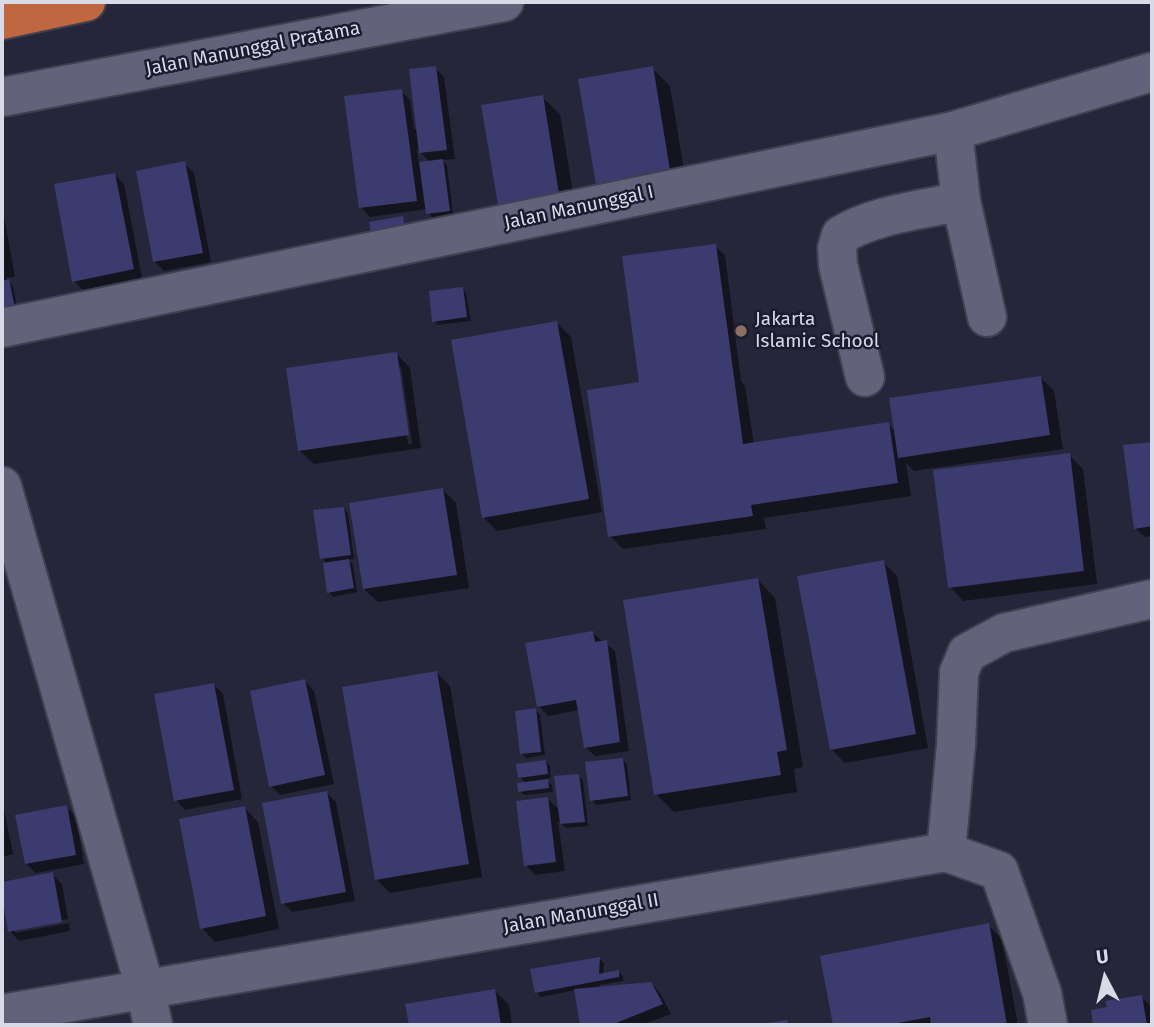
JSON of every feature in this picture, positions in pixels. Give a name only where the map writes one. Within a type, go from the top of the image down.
[{"type":"highway","points":[[2,20],[86,2]]},
{"type":"street","name":"Jalan Manunggal Pratama","points":[[2,97],[504,2]]},
{"type":"street","name":"Jalan Manunggal I","points":[[2,328],[953,131],[1152,72]]},
{"type":"street","points":[[953,131],[961,201],[987,317]]},
{"type":"street","points":[[865,377],[838,265],[837,248],[841,236],[855,227],[878,220],[961,201]]},
{"type":"street","points":[[2,486],[145,988],[153,1025]]},
{"type":"street","points":[[946,852],[956,745],[959,672],[967,653],[1004,633],[1152,598]]},
{"type":"street","name":"Jalan Manunggal II","points":[[2,1014],[946,852],[999,871],[1042,993],[1048,1025]]},
{"type":"building","points":[[436,66],[447,150],[419,153],[409,69]]},
{"type":"building","points":[[653,66],[672,183],[598,196],[578,79]]},
{"type":"building","points":[[402,89],[417,201],[359,208],[344,96]]},
{"type":"building","points":[[543,95],[561,206],[500,216],[481,105]]},
{"type":"building","points":[[443,159],[450,211],[426,214],[419,162]]},
{"type":"building","points":[[185,161],[203,253],[153,262],[136,171]]},
{"type":"building","points":[[115,173],[134,269],[72,282],[54,184]]},
{"type":"building","points":[[403,216],[407,239],[373,245],[369,222]]},
{"type":"building","points":[[716,244],[743,444],[889,422],[898,483],[751,505],[753,516],[608,537],[587,390],[639,382],[622,256]]},
{"type":"building","points":[[9,279],[15,308],[2,311],[2,281]]},
{"type":"building","points":[[463,287],[467,317],[432,322],[429,291]]},
{"type":"building","points":[[557,321],[589,499],[482,518],[451,340]]},
{"type":"building","points":[[397,352],[409,435],[298,451],[286,368]]},
{"type":"building","points":[[1041,376],[1050,435],[898,458],[889,398]]},
{"type":"building","points":[[1152,442],[1152,526],[1134,529],[1123,445]]},
{"type":"building","points":[[1070,453],[1084,571],[948,588],[933,470]]},
{"type":"building","points":[[443,488],[457,575],[363,589],[349,503]]},
{"type":"building","points":[[344,507],[351,555],[320,559],[313,510]]},
{"type":"building","points":[[349,559],[354,588],[327,593],[323,563]]},
{"type":"building","points":[[884,560],[916,734],[830,750],[797,576]]},
{"type":"building","points":[[758,578],[787,750],[777,752],[781,775],[654,795],[623,600]]},
{"type":"building","points":[[593,631],[595,642],[607,640],[620,742],[584,748],[576,700],[537,707],[525,643]]},
{"type":"building","points":[[437,671],[469,864],[375,880],[342,687]]},
{"type":"building","points":[[305,679],[325,775],[269,787],[250,691]]},
{"type":"building","points":[[214,683],[234,790],[174,801],[154,694]]},
{"type":"building","points":[[536,708],[541,752],[520,754],[515,711]]},
{"type":"building","points":[[623,758],[628,796],[590,801],[585,762]]},
{"type":"building","points":[[546,760],[548,774],[518,778],[516,764]]},
{"type":"building","points":[[579,774],[585,822],[560,824],[554,776]]},
{"type":"building","points":[[548,779],[549,788],[518,792],[517,783]]},
{"type":"building","points":[[327,791],[346,892],[281,904],[262,803]]},
{"type":"building","points":[[548,797],[556,862],[524,866],[516,801]]},
{"type":"building","points":[[67,805],[76,855],[25,864],[15,815]]},
{"type":"building","points":[[245,806],[266,916],[200,929],[179,819]]},
{"type":"building","points":[[53,872],[62,922],[8,932],[2,882]]},
{"type":"building","points":[[989,923],[1007,1025],[931,1025],[930,1017],[887,1025],[833,1025],[820,956]]},
{"type":"building","points":[[600,957],[599,974],[619,970],[619,977],[535,993],[530,969]]},
{"type":"building","points":[[651,982],[663,1004],[616,1023],[617,1025],[580,1025],[574,989]]},
{"type":"building","points":[[495,989],[501,1025],[409,1025],[405,1004]]},
{"type":"building","points":[[1142,995],[1147,1025],[1093,1025],[1091,1010],[1107,1007],[1105,1001]]},
{"type":"building","points":[[787,1020],[788,1025],[761,1024]]},
{"type":"place","name":"Jakarta Islamic School","points":[[741,331]]}]
